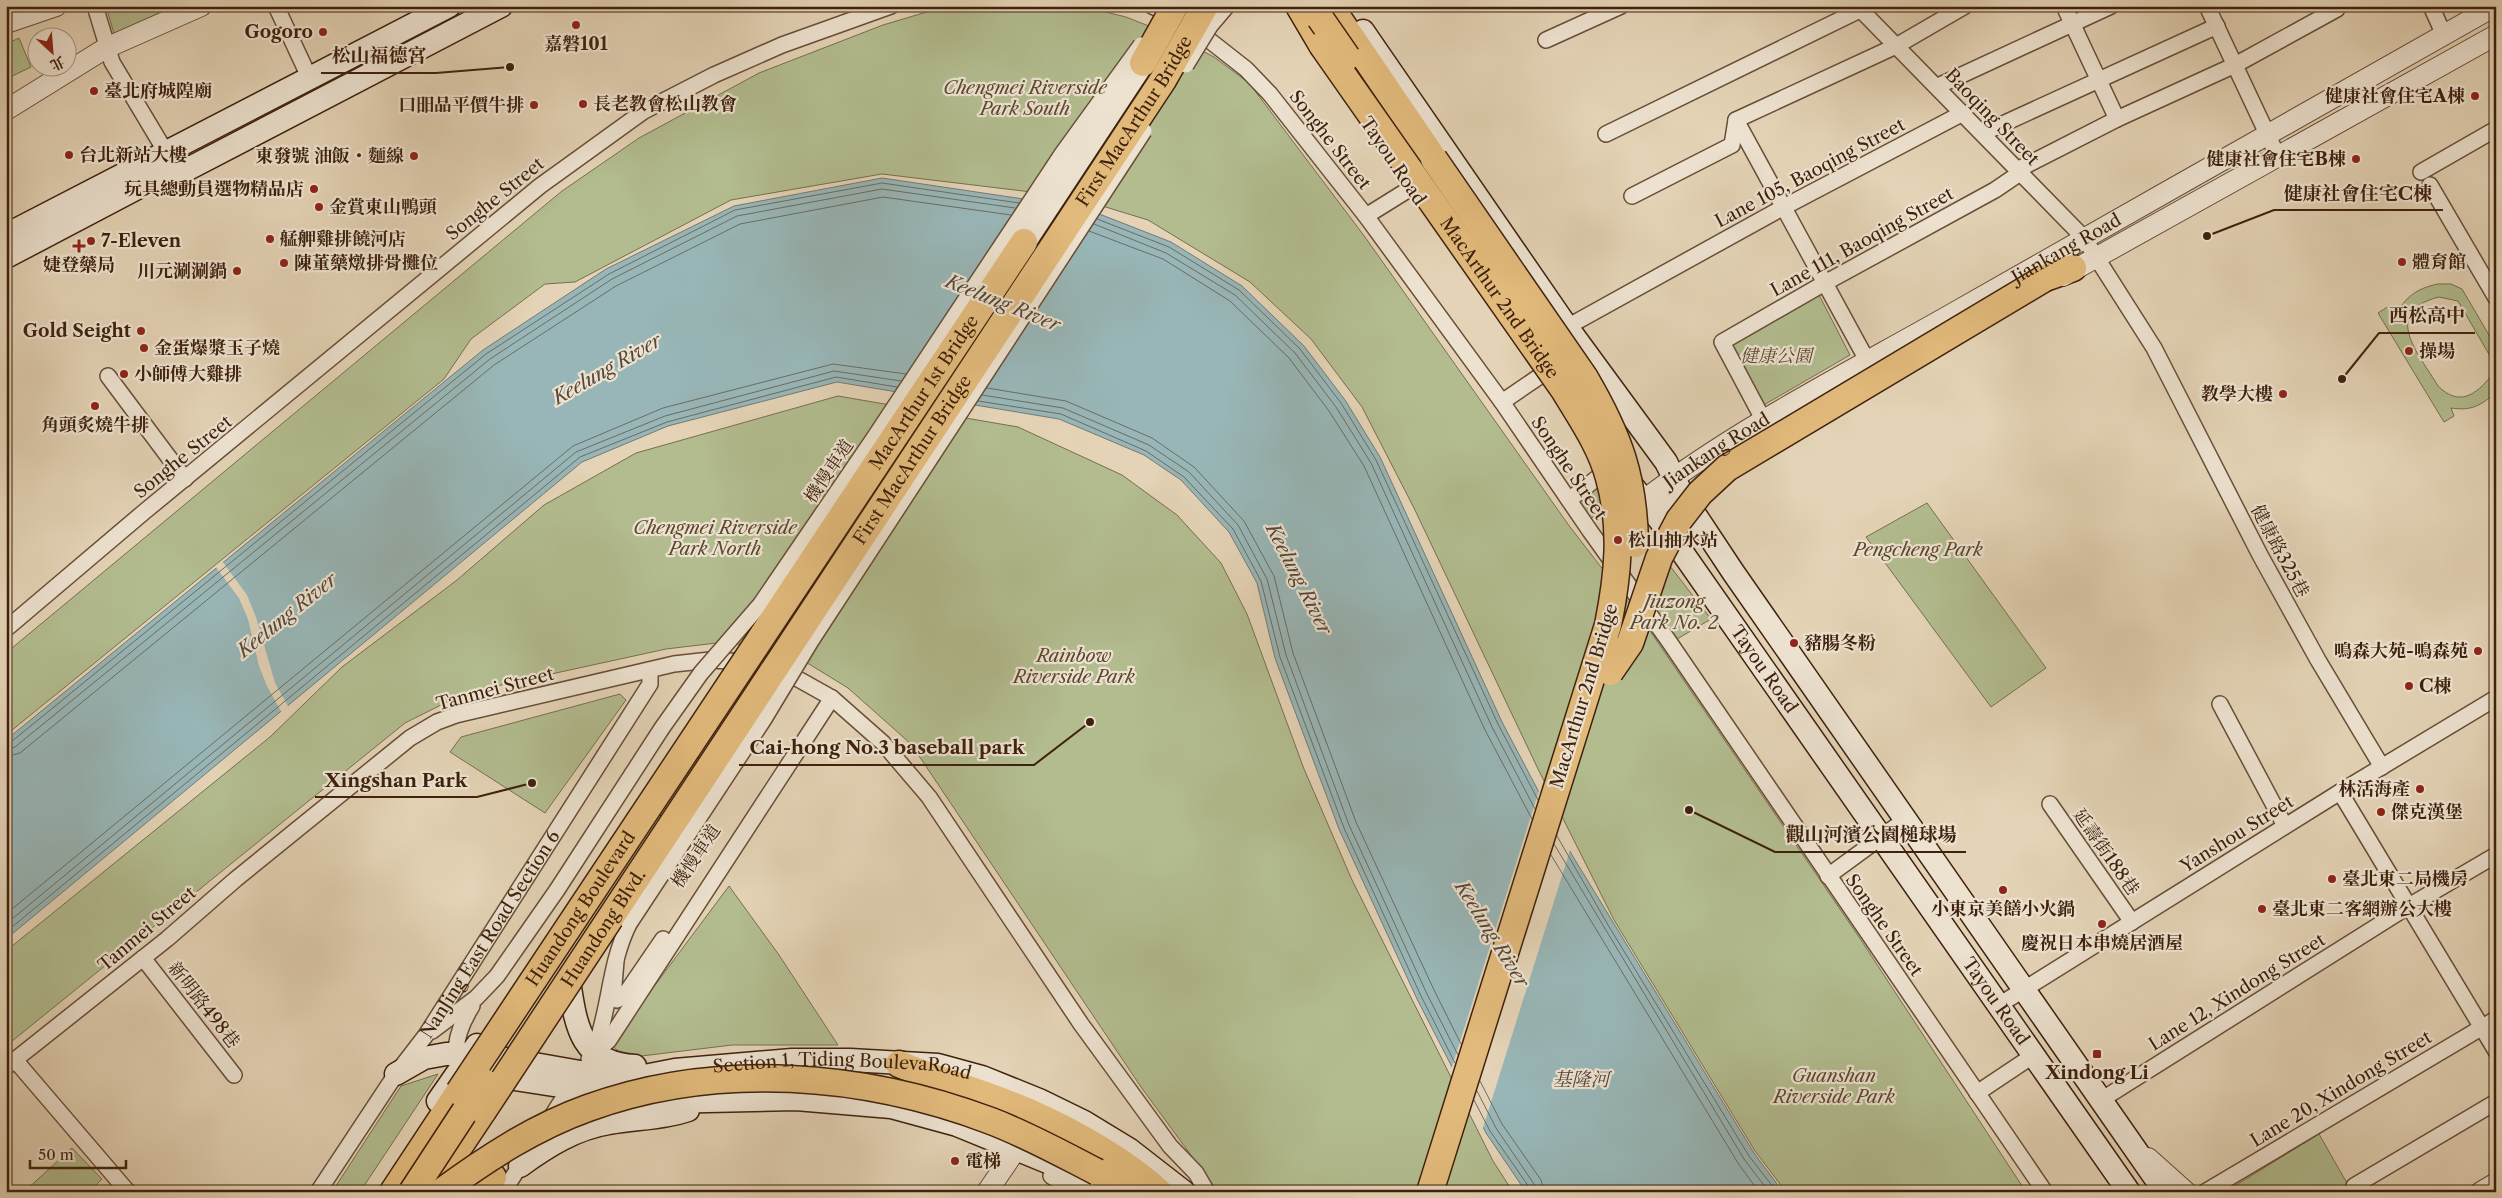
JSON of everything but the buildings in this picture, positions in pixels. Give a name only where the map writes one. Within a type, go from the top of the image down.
[{"type":"highway","name":"MacArthur 1st Bridge","points":[[724,747],[1163,80],[1205,6]]},
{"type":"highway","name":"MacArthur 1st Bridge","points":[[703,725],[1143,63],[1168,7]]},
{"type":"highway","name":"MacArthur 2nd Bridge","points":[[1315,9],[1322,45],[1564,390],[1612,470],[1617,517],[1619,550],[1608,625],[1430,1192]]},
{"type":"highway","name":"MacArthur 2nd Bridge","points":[[1315,9],[1585,378],[1604,410],[1620,446],[1630,480],[1634,508],[1635,545],[1630,598],[1610,672],[1445,1192]]},
{"type":"highway","points":[[1610,672],[1630,643],[1659,558],[1679,520],[1700,493],[1727,468],[1763,444],[2045,278],[2073,268]]},
{"type":"highway","points":[[412,1192],[668,804],[703,725]]},
{"type":"highway","name":"Huandong Boulevard","points":[[393,1192],[703,725]]},
{"type":"highway","points":[[668,804],[724,747]]},
{"type":"highway","name":"Huandong Blvd.","points":[[431,1192],[724,747]]},
{"type":"highway","points":[[899,1064],[1009,1104],[1053,1124],[1110,1156],[1159,1192]]},
{"type":"highway","points":[[441,1192],[514,1143],[553,1123],[589,1108],[638,1094],[684,1084],[730,1079],[789,1078],[855,1084],[922,1098],[992,1121],[1053,1149],[1096,1172],[1125,1192]]},
{"type":"highway","points":[[475,1192],[493,1177],[536,1150],[576,1131],[626,1114],[682,1101],[721,1096],[804,1093],[860,1097],[938,1116],[981,1130],[1045,1158],[1104,1192]]},
{"type":"highway","points":[[1420,1192],[1440,1158]]},
{"type":"main road","points":[[6,235],[171,162],[310,79],[450,6]]},
{"type":"main road","points":[[171,162],[188,169],[501,6]]},
{"type":"main road","name":"First MacArthur Bridge","points":[[621,919],[1212,6]]},
{"type":"main road","name":"Tayou Road","points":[[1289,6],[1411,188],[1612,470],[1649,505],[2129,1192]]},
{"type":"main road","name":"Tayou Road","points":[[1345,6],[1567,327],[1666,462],[1684,498],[2022,990],[2164,1192]]},
{"type":"main road","name":"First MacArthur Bridge","points":[[461,1059],[546,960],[589,900],[1168,7]]},
{"type":"main road","points":[[6,257],[162,176],[171,162]]},
{"type":"main road","points":[[431,1192],[570,981],[621,919]]},
{"type":"main road","points":[[570,981],[575,1020],[580,1036],[594,1053],[608,1060],[632,1066],[652,1066],[675,1070]]},
{"type":"main road","name":"Section 1, Tiding BoulevaRoad","points":[[396,1074],[424,1058],[461,1059],[511,1070],[575,1080],[663,1102],[796,1100],[891,1107],[957,1125],[1050,1163],[1104,1192]]},
{"type":"main road","points":[[378,1192],[461,1059]]},
{"type":"main road","name":"Section 1, Tiding BoulevaRoad","points":[[575,1080],[634,1078],[675,1070],[792,1060],[850,1060],[938,1065],[982,1077],[1039,1100],[1084,1122],[1130,1150],[1184,1192]]},
{"type":"main road","points":[[520,1166],[548,1146],[575,1133],[607,1123],[671,1116],[713,1101]]},
{"type":"street","points":[[6,23],[56,6]]},
{"type":"street","points":[[95,6],[106,48],[112,62],[171,162]]},
{"type":"street","points":[[6,110],[106,48],[202,6]]},
{"type":"street","points":[[276,6],[310,79]]},
{"type":"street","name":"Songhe Street","points":[[6,629],[547,181],[644,111],[754,56],[861,15],[891,6]]},
{"type":"street","name":"機慢車道","points":[[594,1053],[605,1020],[621,940],[621,919],[764,719],[811,640],[1105,194],[1210,26],[1227,6]]},
{"type":"street","points":[[1546,40],[1621,6]]},
{"type":"street","points":[[1736,120],[1896,46],[1965,6]]},
{"type":"street","points":[[2064,6],[2117,119]]},
{"type":"street","points":[[1938,86],[2111,6]]},
{"type":"street","points":[[2208,6],[2278,156]]},
{"type":"street","points":[[2431,6],[2444,35]]},
{"type":"street","name":"Jiankang Road","points":[[1649,505],[1674,477],[1764,421],[2495,6]]},
{"type":"street","name":"Songhe Street","points":[[1168,7],[1246,69],[1270,94],[1366,216],[1502,402],[1668,640],[2045,1192]]},
{"type":"street","name":"機慢車道","points":[[426,1035],[476,998],[497,976],[558,890],[662,728],[701,673],[760,605],[874,438],[1062,154],[1168,7]]},
{"type":"street","points":[[1606,134],[1862,8]]},
{"type":"street","name":"Baoqing Street","points":[[1862,8],[1896,46],[1938,86],[2084,238],[2154,348],[2260,555],[2318,660],[2382,767]]},
{"type":"street","name":"Lane 111, Baoqing Street","points":[[1764,421],[1722,342],[1823,284],[1995,190],[2018,171],[2117,119],[2235,65],[2337,10]]},
{"type":"street","points":[[1983,133],[2217,26]]},
{"type":"street","name":"Jiankang Road","points":[[1649,505],[1684,498],[1703,491],[1750,465],[2048,287],[2073,268],[2496,35]]},
{"type":"street","name":"Lane 105, Baoqing Street","points":[[1567,327],[1782,208],[1963,114]]},
{"type":"street","points":[[1632,196],[1732,145],[1736,120]]},
{"type":"street","points":[[1736,120],[1823,284],[1868,362]]},
{"type":"street","points":[[2421,172],[2496,129]]},
{"type":"street","points":[[2430,185],[2489,273],[2496,298]]},
{"type":"street","points":[[1366,216],[1411,188]]},
{"type":"street","points":[[1502,402],[1543,374]]},
{"type":"street","points":[[108,376],[185,479]]},
{"type":"street","points":[[1734,439],[1750,465]]},
{"type":"street","points":[[1569,500],[1612,470]]},
{"type":"street","name":"Tanmei Street","points":[[11,1063],[144,958],[350,786],[410,738],[437,722],[650,670],[710,660],[748,662],[782,670],[829,696],[883,743],[929,797],[1076,1016],[1170,1146]]},
{"type":"street","name":"NanJing East Road Section 6","points":[[318,1192],[396,1074],[426,1035],[650,684],[650,670]]},
{"type":"street","points":[[503,1192],[575,1080],[594,1053],[609,1040],[829,696]]},
{"type":"street","name":"機慢車道","points":[[616,961],[613,997],[617,1000],[624,996],[829,696]]},
{"type":"street","name":"Yanshou Street","points":[[1999,1005],[2340,792],[2496,698]]},
{"type":"street","points":[[2220,704],[2286,826]]},
{"type":"street","points":[[2340,792],[2496,1051]]},
{"type":"street","name":"延壽街188巷","points":[[2050,804],[2132,922]]},
{"type":"street","points":[[1828,876],[1906,819]]},
{"type":"street","name":"Lane 12, Xindong Street","points":[[2101,1100],[2409,906],[2496,855]]},
{"type":"street","name":"新明路498巷","points":[[144,958],[234,1075]]},
{"type":"street","name":"機慢車道","points":[[461,1059],[462,1020],[476,998]]},
{"type":"street","name":"Lane 20, Xindong Street","points":[[2205,1192],[2496,1019]]},
{"type":"street","points":[[1977,1093],[2034,1056]]},
{"type":"street","points":[[11,1063],[119,1188]]},
{"type":"street","points":[[2354,1186],[2496,1102]]},
{"type":"street","name":"Section 1, Tiding BoulevaRoad","points":[[861,1105],[888,1116],[916,1121],[1013,1154],[1077,1192]]},
{"type":"street","points":[[2115,1121],[2153,1163],[2186,1192]]},
{"type":"street","points":[[1170,1146],[1195,1192]]},
{"type":"street","points":[[1170,1146],[1196,1173],[1207,1192]]},
{"type":"street","points":[[987,1192],[1013,1154]]},
{"type":"street","points":[[2481,1192],[2496,1183]]},
{"type":"green space","points":[[106,6],[185,6],[114,34]]},
{"type":"green space","name":"Guanshan Riverside Park","points":[[959,6],[1081,6],[1126,17],[1174,36],[1214,57],[1249,83],[1365,237],[1570,527],[1646,625],[1859,937],[2026,1192],[1786,1192],[1755,1151],[1614,920],[1538,769],[1414,508],[1362,407],[1311,339],[1250,282],[1148,220],[1073,197],[882,174],[731,200],[575,282],[545,284],[471,339],[444,379],[6,735],[6,653],[562,191],[639,138],[759,73],[883,25],[930,11]]},
{"type":"green space","points":[[19,38],[28,60],[28,68],[6,79],[6,44]]},
{"type":"green space","name":"操場","points":[[2438,284],[2451,284],[2462,289],[2496,347],[2496,392],[2485,401],[2470,408],[2451,408],[2454,416],[2444,422],[2378,313],[2389,306],[2396,316],[2399,309],[2413,294]],"holes":[[[2439,297],[2458,301],[2490,356],[2491,376],[2479,389],[2467,396],[2460,397],[2453,396],[2438,386],[2414,348],[2409,335],[2408,323],[2411,313],[2421,304]]]},
{"type":"green space","name":"健康公園","points":[[1817,291],[1850,355],[1762,406],[1724,343]]},
{"type":"green space","name":"Rainbow Riverside Park","points":[[838,396],[1018,427],[1122,475],[1177,515],[1221,563],[1247,614],[1304,769],[1352,880],[1493,1161],[1513,1192],[1218,1192],[1141,1087],[911,744],[848,688],[809,664],[767,649],[725,642],[666,649],[501,685],[447,702],[405,723],[6,1046],[6,951],[270,737],[342,667],[457,580],[544,505],[636,453]]},
{"type":"green space","points":[[1598,484],[1612,504],[1587,521],[1573,502]]},
{"type":"green space","name":"Pengcheng Park","points":[[1927,503],[2046,668],[1991,707],[1866,537]]},
{"type":"green space","name":"Jiuzong Park No. 2","points":[[1666,561],[1711,619],[1667,645],[1645,613]]},
{"type":"green space","points":[[620,694],[626,700],[545,813],[450,752],[461,737]]},
{"type":"green space","points":[[729,886],[779,955],[838,1045],[732,1045],[625,1058],[611,1044]]},
{"type":"green space","points":[[438,1074],[360,1192],[332,1192],[401,1086]]},
{"type":"green space","points":[[2319,1134],[2352,1192],[2225,1192]]},
{"type":"green space","points":[[72,1148],[102,1179],[89,1192],[24,1192]]},
{"type":"water","name":"基隆河","points":[[882,178],[1084,208],[1171,242],[1242,286],[1304,346],[1345,400],[1380,457],[1502,722],[1572,855],[1754,1153],[1783,1192],[1526,1192],[1486,1133],[1417,999],[1339,829],[1275,658],[1257,583],[1229,532],[1181,480],[1144,455],[1059,419],[837,382],[668,426],[582,462],[6,939],[6,740],[483,350],[606,269],[734,206]]},
{"type":"pier","points":[[222,561],[247,595],[256,617],[275,683],[289,708],[282,713],[267,686],[259,666],[248,619],[239,598],[215,566]]},
{"type":"pier","points":[[1540,787],[1571,847],[1482,1131],[1451,1070]]},
{"type":"place","name":"嘉磐101","points":[[576,25]]},
{"type":"place","name":"Gogoro","points":[[323,32]]},
{"type":"place","name":"松山福德宮","points":[[510,67]]},
{"type":"place","name":"臺北府城隍廟","points":[[94,91]]},
{"type":"place","name":"健康社會住宅A棟","points":[[2475,96]]},
{"type":"place","name":"長老教會松山教會","points":[[583,104]]},
{"type":"place","name":"口昍品平價牛排","points":[[534,105]]},
{"type":"place","name":"台北新站大樓","points":[[69,155]]},
{"type":"place","name":"東發號 油飯・麵線","points":[[414,156]]},
{"type":"place","name":"健康社會住宅B棟","points":[[2356,159]]},
{"type":"place","name":"玩具總動員選物精品店","points":[[314,189]]},
{"type":"place","name":"金賞東山鴨頭","points":[[319,207]]},
{"type":"place","name":"健康社會住宅C棟","points":[[2207,236]]},
{"type":"place","name":"艋舺雞排饒河店","points":[[270,239]]},
{"type":"place","name":"7-Eleven","points":[[91,241]]},
{"type":"place","name":"婕登藥局","points":[[79,246]]},
{"type":"place","name":"體育館","points":[[2402,262]]},
{"type":"place","name":"陳董藥燉排骨攤位","points":[[284,263]]},
{"type":"place","name":"川元涮涮鍋","points":[[237,271]]},
{"type":"place","name":"Gold Seight","points":[[141,331]]},
{"type":"place","name":"金蛋爆漿玉子燒","points":[[144,348]]},
{"type":"place","name":"操場","points":[[2409,351]]},
{"type":"place","name":"小師傅大雞排","points":[[124,374]]},
{"type":"place","name":"西松高中","points":[[2342,379]]},
{"type":"place","name":"教學大樓","points":[[2283,394]]},
{"type":"place","name":"角頭炙燒牛排","points":[[95,406]]},
{"type":"place","name":"松山抽水站","points":[[1618,540]]},
{"type":"place","name":"豬腸冬粉","points":[[1794,643]]},
{"type":"place","name":"鳴森大苑-鳴森苑","points":[[2478,651]]},
{"type":"place","name":"C棟","points":[[2409,686]]},
{"type":"place","name":"Cai-hong No.3 baseball park","points":[[1090,722]]},
{"type":"place","name":"Xingshan Park","points":[[532,783]]},
{"type":"place","name":"林活海產","points":[[2420,789]]},
{"type":"place","name":"觀山河濱公園槌球場","points":[[1689,810]]},
{"type":"place","name":"傑克漢堡","points":[[2381,812]]},
{"type":"place","name":"臺北東二局機房","points":[[2332,879]]},
{"type":"place","name":"小東京美饍小火鍋","points":[[2003,890]]},
{"type":"place","name":"臺北東二客網辦公大樓","points":[[2262,909]]},
{"type":"place","name":"慶祝日本串燒居酒屋","points":[[2102,924]]},
{"type":"place","name":"Xindong Li","points":[[2097,1054]]},
{"type":"place","name":"電梯","points":[[955,1161]]},
{"type":"park label","name":"Chengmei Riverside Park South","points":[[1025,98]]},
{"type":"park label","name":"Chengmei Riverside Park North","points":[[715,538]]},
{"type":"water label","name":"Keelung River","points":[[1003,303]]},
{"type":"water label","name":"Keelung River","points":[[607,369]]},
{"type":"water label","name":"Keelung River","points":[[1299,579]]},
{"type":"water label","name":"Keelung River","points":[[287,615]]},
{"type":"water label","name":"Keelung River","points":[[1492,934]]}]
